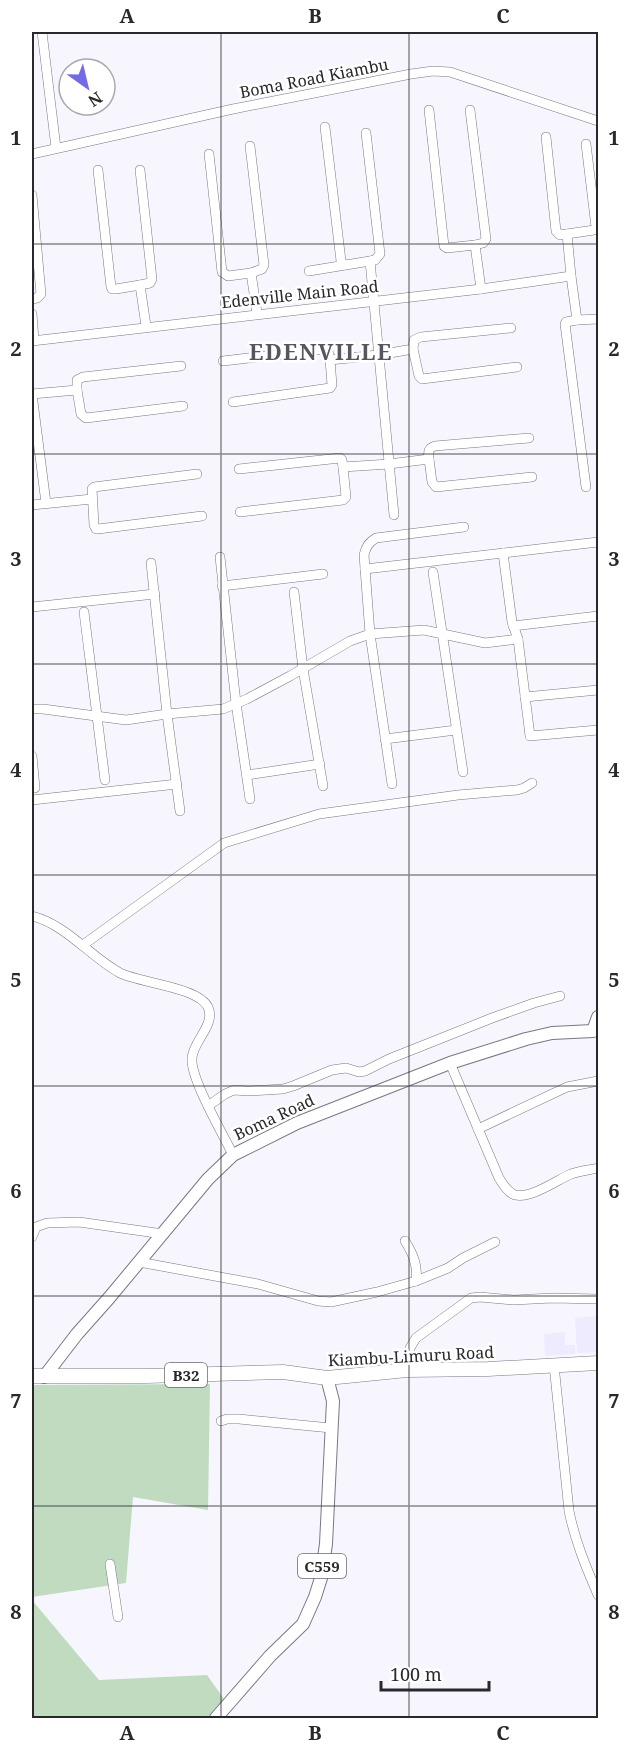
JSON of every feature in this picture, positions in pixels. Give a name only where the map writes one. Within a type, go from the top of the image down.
[{"type":"highway","name":"Kiambu-Limuru Road","points":[[38,1377],[284,1372],[327,1378],[407,1370],[488,1369],[598,1363]]},
{"type":"main road","name":"Boma Road","points":[[38,1377],[208,1179],[232,1155],[297,1122],[450,1063],[552,1033],[596,1031],[598,1017]]},
{"type":"main road","name":"C559","points":[[216,1719],[270,1656],[303,1624],[315,1597],[321,1578],[326,1544],[333,1401],[327,1378]]},
{"type":"street","points":[[42,32],[56,148]]},
{"type":"street","name":"Boma Road Kiambu","points":[[32,154],[233,110],[433,71],[450,72],[598,121]]},
{"type":"street","points":[[429,110],[445,247],[475,245],[483,243],[486,239],[470,110]]},
{"type":"street","points":[[325,127],[341,261],[344,264]]},
{"type":"street","points":[[309,271],[370,261],[378,258],[381,252],[366,134]]},
{"type":"street","points":[[546,137],[556,231],[560,235],[594,230],[596,227],[586,144]]},
{"type":"street","points":[[209,154],[222,272],[228,276],[252,273],[262,269],[264,265],[250,146]]},
{"type":"street","points":[[98,170],[111,287],[116,290],[150,283],[152,279],[140,170]]},
{"type":"street","points":[[32,195],[41,294],[32,299]]},
{"type":"street","points":[[567,234],[578,320]]},
{"type":"street","points":[[475,245],[481,288]]},
{"type":"street","points":[[370,261],[394,515]]},
{"type":"street","points":[[252,273],[257,313]]},
{"type":"street","name":"Edenville Main Road","points":[[33,340],[571,276]]},
{"type":"street","points":[[140,285],[146,326]]},
{"type":"street","points":[[32,314],[33,340]]},
{"type":"street","points":[[586,487],[565,324],[578,320],[598,319]]},
{"type":"street","points":[[511,327],[416,338],[413,349],[419,376],[422,379],[517,366]]},
{"type":"street","points":[[223,361],[325,349],[328,351],[332,385],[330,388],[233,402]]},
{"type":"street","points":[[330,360],[413,349]]},
{"type":"street","points":[[181,366],[83,377],[77,381],[77,390],[83,418],[183,406]]},
{"type":"street","points":[[46,503],[32,394],[77,390]]},
{"type":"street","points":[[530,438],[435,446],[428,451],[432,482],[436,487],[532,477]]},
{"type":"street","points":[[239,469],[340,458],[346,497],[344,500],[240,512]]},
{"type":"street","points":[[343,467],[429,459]]},
{"type":"street","points":[[197,474],[94,487],[92,489],[94,525],[96,529],[202,516]]},
{"type":"street","points":[[32,505],[92,499]]},
{"type":"street","points":[[392,784],[370,634],[365,548],[376,538],[464,527]]},
{"type":"street","points":[[365,569],[598,542]]},
{"type":"street","points":[[503,553],[513,626],[518,639],[530,736],[598,730]]},
{"type":"street","points":[[220,557],[236,703],[250,799]]},
{"type":"street","points":[[151,563],[180,811]]},
{"type":"street","points":[[433,572],[463,772]]},
{"type":"street","points":[[222,586],[323,574]]},
{"type":"street","points":[[294,592],[303,669],[323,786]]},
{"type":"street","points":[[32,607],[155,594]]},
{"type":"street","points":[[84,612],[105,780]]},
{"type":"street","points":[[513,626],[598,616]]},
{"type":"street","points":[[32,709],[126,720],[223,709],[303,669],[350,641],[370,634],[424,630],[486,643],[518,639]]},
{"type":"street","points":[[525,697],[598,690]]},
{"type":"street","points":[[385,740],[456,730]]},
{"type":"street","points":[[32,756],[35,788]]},
{"type":"street","points":[[247,776],[320,765]]},
{"type":"street","points":[[83,945],[224,843],[319,814],[458,795],[518,790],[532,783]]},
{"type":"street","points":[[32,800],[177,784]]},
{"type":"street","points":[[32,916],[55,925],[120,973],[191,993],[202,1000],[210,1014],[208,1024],[193,1051],[191,1060],[195,1076],[232,1155]]},
{"type":"street","points":[[208,1106],[234,1090],[283,1089],[332,1070],[346,1068],[359,1072],[365,1071],[389,1059],[492,1018],[560,996]]},
{"type":"street","points":[[450,1063],[499,1178],[507,1190],[515,1195],[525,1195],[573,1173],[598,1168]]},
{"type":"street","points":[[478,1129],[567,1088],[598,1081]]},
{"type":"street","points":[[32,1237],[36,1227],[47,1222],[79,1221],[163,1234]]},
{"type":"street","points":[[405,1241],[416,1262],[416,1281]]},
{"type":"street","points":[[139,1262],[258,1284],[318,1301],[331,1302],[416,1281],[448,1268],[495,1242]]},
{"type":"street","points":[[407,1370],[410,1348],[416,1338],[471,1298],[598,1299]]},
{"type":"street","points":[[554,1365],[571,1522],[582,1558],[598,1595]]},
{"type":"street","points":[[221,1421],[238,1419],[331,1428]]},
{"type":"street","points":[[110,1564],[118,1617]]},
{"type":"shaded area","points":[[598,1316],[598,1352],[577,1353],[575,1318]]},
{"type":"shaded area","points":[[565,1332],[565,1345],[575,1345],[575,1354],[545,1356],[544,1334]]},
{"type":"green space","points":[[210,1384],[208,1510],[133,1497],[126,1583],[32,1597],[32,1385]]},
{"type":"green space","points":[[32,1600],[99,1680],[207,1675],[226,1702],[210,1718],[32,1718]]},
{"type":"district","name":"EDENVILLE","points":[[321,351]]}]
